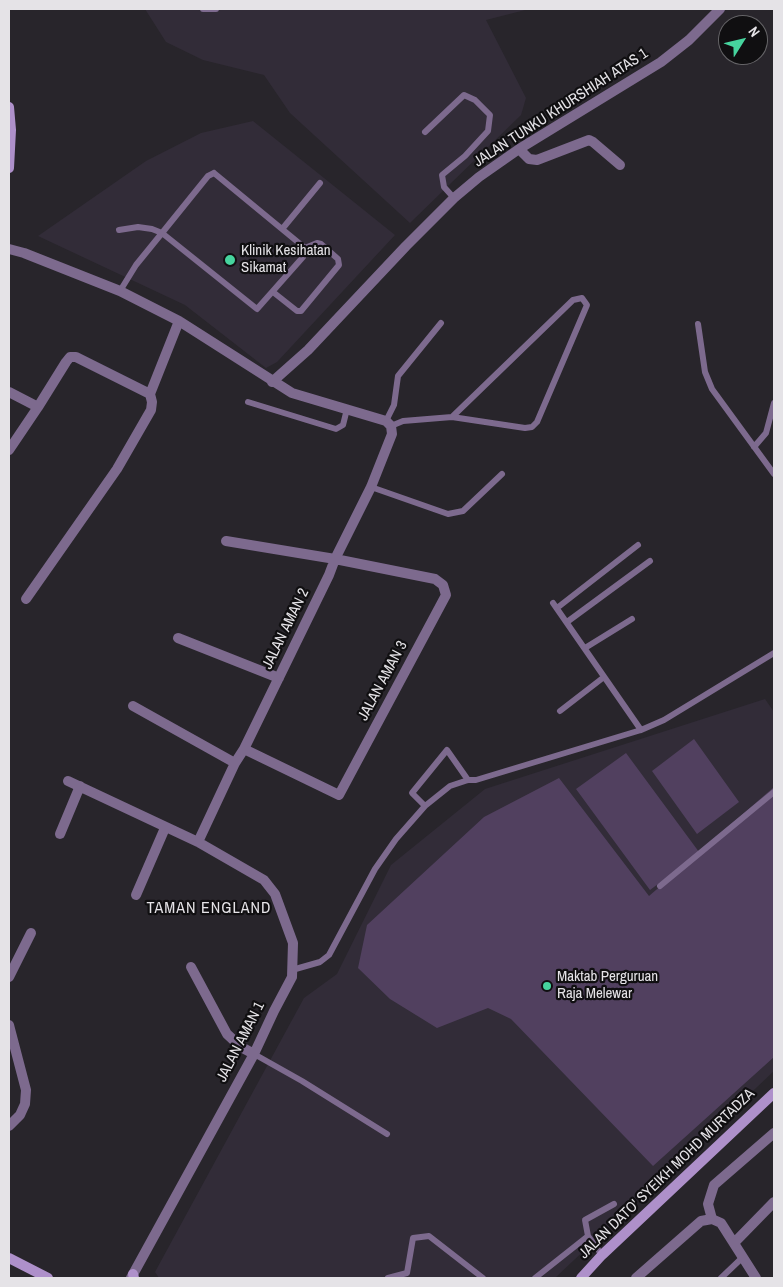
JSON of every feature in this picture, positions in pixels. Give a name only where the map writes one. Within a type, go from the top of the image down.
[{"type":"main road","points":[[9,107],[11,130],[9,168]]},
{"type":"main road","name":"JALAN DATO' SYEIKH MOHD MURTADZA","points":[[581,1278],[774,1093]]},
{"type":"main road","points":[[9,1258],[48,1278]]},
{"type":"street","name":"JALAN TUNKU KHURSHIAH ATAS 1","points":[[272,382],[308,350],[454,198],[479,177],[519,149],[661,62],[689,40],[720,9]]},
{"type":"street","points":[[519,149],[528,159],[537,160],[589,140],[620,165]]},
{"type":"street","points":[[9,249],[120,290],[179,321],[292,394],[389,423]]},
{"type":"street","points":[[26,599],[117,469],[151,410],[150,394],[179,321]]},
{"type":"street","points":[[9,450],[70,357],[76,357],[150,394]]},
{"type":"street","points":[[9,392],[38,407]]},
{"type":"street","name":"JALAN AMAN 2","points":[[198,842],[371,487],[392,434],[389,423]]},
{"type":"street","points":[[226,541],[335,559]]},
{"type":"street","name":"JALAN AMAN 3","points":[[244,749],[339,795],[446,595],[443,585],[435,579],[335,559]]},
{"type":"street","points":[[178,638],[279,678]]},
{"type":"street","points":[[133,706],[235,763]]},
{"type":"street","name":"JALAN AMAN 1","points":[[68,780],[165,828],[198,842],[264,880],[275,894],[293,943],[292,977],[254,1054],[133,1277]]},
{"type":"street","points":[[60,834],[80,786]]},
{"type":"street","points":[[136,895],[165,828]]},
{"type":"street","points":[[9,977],[31,933]]},
{"type":"street","points":[[191,968],[227,1034],[241,1047],[254,1054]]},
{"type":"street","points":[[9,1025],[26,1090],[25,1104],[20,1115],[9,1126]]},
{"type":"street","points":[[712,1219],[708,1204],[714,1186],[774,1133]]},
{"type":"street","points":[[734,1243],[773,1207]]},
{"type":"street","points":[[636,1278],[701,1221],[712,1219],[721,1223],[756,1278]]},
{"type":"lane","points":[[203,9],[216,9]]},
{"type":"lane","points":[[425,132],[464,95],[475,100],[490,115],[488,131],[465,156],[442,175],[444,187],[454,198]]},
{"type":"lane","points":[[120,290],[136,265],[208,176],[214,173],[305,248]]},
{"type":"lane","points":[[282,228],[320,183]]},
{"type":"lane","points":[[119,230],[138,227],[162,233],[257,309],[304,257],[305,248]]},
{"type":"lane","points":[[273,292],[297,312],[301,312],[339,265],[338,259],[321,244],[317,243],[305,248]]},
{"type":"lane","points":[[441,323],[398,376],[394,405],[389,423],[402,420],[452,417],[524,428],[532,426],[537,422],[587,305],[582,298],[573,300],[452,417]]},
{"type":"lane","points":[[698,324],[706,372],[712,389],[774,474]]},
{"type":"lane","points":[[248,402],[336,429],[343,425],[347,409]]},
{"type":"lane","points":[[754,447],[766,433],[774,403]]},
{"type":"lane","points":[[371,487],[448,514],[463,511],[502,474]]},
{"type":"lane","points":[[638,545],[555,605],[641,730]]},
{"type":"lane","points":[[567,622],[650,561]]},
{"type":"lane","points":[[585,648],[632,619]]},
{"type":"lane","points":[[292,970],[320,962],[329,955],[375,869],[396,839],[425,806],[450,786],[468,780],[476,780],[641,730],[664,720],[774,653]]},
{"type":"lane","points":[[560,711],[604,677]]},
{"type":"lane","points":[[425,806],[412,793],[447,750],[468,780]]},
{"type":"lane","points":[[660,886],[774,792]]},
{"type":"lane","points":[[254,1054],[302,1081],[387,1134]]},
{"type":"lane","points":[[602,1256],[588,1236],[585,1220],[614,1204]]},
{"type":"lane","points":[[388,1278],[407,1273],[413,1238],[429,1236],[483,1278]]},
{"type":"lane","points":[[535,1278],[588,1236]]},
{"type":"lane","points":[[721,1278],[743,1257]]},
{"type":"shaded area","points":[[145,9],[529,9],[486,20],[526,98],[521,115],[410,223],[290,113],[264,75],[203,60],[166,42]]},
{"type":"shaded area","name":"Klinik Kesihatan Sikamat","points":[[253,121],[395,235],[277,362],[266,368],[185,305],[38,236],[146,161],[201,133]]},
{"type":"shaded area","name":"Maktab Perguruan Raja Melewar","points":[[765,699],[774,712],[774,1071],[555,1278],[159,1278],[155,1272],[304,998],[337,974],[391,865],[485,789]]},
{"type":"shaded area","points":[[694,739],[739,802],[697,834],[652,771]]},
{"type":"shaded area","points":[[626,753],[699,852],[774,787],[774,1057],[653,1166],[511,1019],[488,1008],[437,1028],[390,999],[358,968],[367,925],[484,817],[559,778],[649,896],[699,853],[650,890],[576,789]]},
{"type":"place","name":"Klinik Kesihatan Sikamat","points":[[230,260]]},
{"type":"place","name":"Maktab Perguruan Raja Melewar","points":[[547,986]]},
{"type":"district","name":"TAMAN ENGLAND","points":[[209,909]]}]
